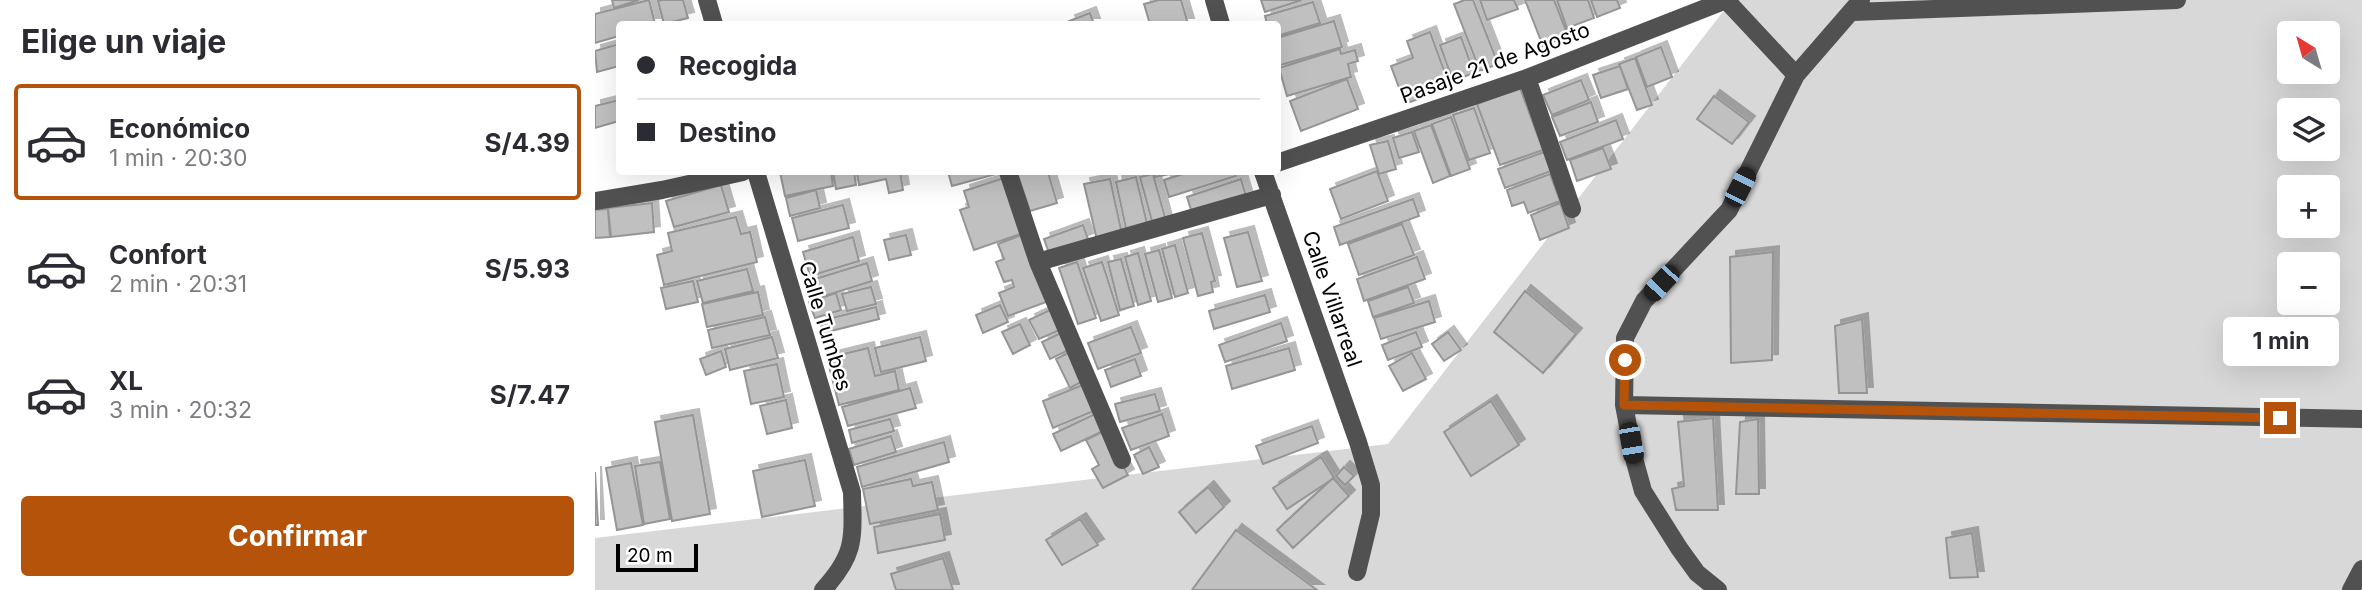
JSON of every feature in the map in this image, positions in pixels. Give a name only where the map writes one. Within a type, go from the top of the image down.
[{"type":"street","points":[[707,0],[713,21]]},
{"type":"street","points":[[1214,0],[1219,21]]},
{"type":"street","points":[[1726,0],[1796,75]]},
{"type":"street","name":"Pasaje 21 de Agosto","points":[[1281,162],[1527,78],[1726,0]]},
{"type":"street","points":[[1718,590],[1697,573],[1643,491],[1624,405],[1625,338],[1644,301],[1729,210],[1796,75],[1857,6],[2177,0]]},
{"type":"street","points":[[1527,78],[1572,209]]},
{"type":"street","points":[[595,201],[730,175]]},
{"type":"street","name":"Calle Tumbes","points":[[757,175],[852,492],[853,537],[848,558],[823,590]]},
{"type":"street","points":[[1009,175],[1038,262],[1122,460]]},
{"type":"street","name":"Calle Villarreal","points":[[1264,175],[1371,485],[1371,514],[1357,572]]},
{"type":"street","points":[[1038,262],[1272,195]]},
{"type":"street","points":[[1624,405],[2362,419]]},
{"type":"street","points":[[2351,590],[2362,569]]},
{"type":"shaded area","points":[[1732,0],[2362,0],[2362,590],[595,590],[595,538],[1388,444]]},
{"type":"building","points":[[612,0],[639,0],[614,8]]},
{"type":"building","points":[[649,0],[654,21],[616,21],[616,37],[595,43],[595,14]]},
{"type":"building","points":[[683,0],[688,18],[663,21],[658,1]]},
{"type":"building","points":[[1159,0],[1181,0],[1187,21],[1149,21],[1144,4]]},
{"type":"building","points":[[1261,0],[1302,0],[1265,12]]},
{"type":"building","points":[[1473,0],[1498,64],[1480,71],[1454,4]]},
{"type":"building","points":[[1480,0],[1514,0],[1518,9],[1487,20]]},
{"type":"building","points":[[1525,0],[1554,0],[1568,36],[1543,46]]},
{"type":"building","points":[[1557,0],[1588,0],[1594,18],[1567,28]]},
{"type":"building","points":[[1591,0],[1617,0],[1620,8],[1597,17]]},
{"type":"building","points":[[1313,2],[1320,23],[1281,35],[1281,21],[1266,21],[1265,16]]},
{"type":"building","points":[[1090,13],[1093,21],[1069,21]]},
{"type":"building","points":[[1334,21],[1342,47],[1281,65],[1281,37]]},
{"type":"building","points":[[1430,32],[1450,87],[1405,104],[1391,66],[1413,58],[1407,41]]},
{"type":"building","points":[[1461,37],[1474,73],[1453,81],[1440,45]]},
{"type":"building","points":[[616,45],[616,67],[597,72],[595,51]]},
{"type":"building","points":[[1661,47],[1672,77],[1647,87],[1636,57]]},
{"type":"building","points":[[1340,49],[1341,54],[1355,50],[1358,61],[1348,64],[1351,77],[1287,96],[1281,67]]},
{"type":"building","points":[[1635,58],[1652,105],[1637,110],[1619,64]]},
{"type":"building","points":[[1620,66],[1628,89],[1601,98],[1593,75]]},
{"type":"building","points":[[1347,79],[1358,109],[1301,131],[1290,101]]},
{"type":"building","points":[[1581,80],[1589,100],[1552,115],[1543,95]]},
{"type":"building","points":[[1520,88],[1543,150],[1500,165],[1477,104]]},
{"type":"building","points":[[1714,96],[1749,122],[1732,144],[1697,119]]},
{"type":"building","points":[[616,101],[616,122],[595,128],[595,106]]},
{"type":"building","points":[[1591,102],[1598,122],[1560,136],[1552,117]]},
{"type":"building","points":[[1474,108],[1490,153],[1469,160],[1453,115]]},
{"type":"building","points":[[1451,117],[1470,169],[1451,176],[1432,124]]},
{"type":"building","points":[[1616,120],[1623,139],[1567,160],[1560,142]]},
{"type":"building","points":[[1431,125],[1450,176],[1433,183],[1414,131]]},
{"type":"building","points":[[1412,132],[1419,152],[1399,158],[1393,138]]},
{"type":"building","points":[[1388,141],[1396,169],[1379,174],[1370,145]]},
{"type":"building","points":[[1603,148],[1611,169],[1577,181],[1570,160]]},
{"type":"building","points":[[1544,152],[1551,171],[1505,188],[1498,169]]},
{"type":"building","points":[[1377,171],[1388,201],[1341,219],[1330,189]]},
{"type":"building","points":[[1550,174],[1560,201],[1528,213],[1524,202],[1512,206],[1507,190]]},
{"type":"building","points":[[781,175],[831,175],[833,186],[785,196]]},
{"type":"building","points":[[834,175],[854,175],[856,185],[836,189]]},
{"type":"building","points":[[857,175],[900,175],[903,190],[889,193],[886,179],[859,185]]},
{"type":"building","points":[[949,175],[993,175],[952,186]]},
{"type":"building","points":[[1018,175],[1049,175],[1057,203],[1030,211]]},
{"type":"building","points":[[1153,175],[1166,221],[1153,225],[1140,177]]},
{"type":"building","points":[[1180,175],[1236,176],[1169,197],[1164,180]]},
{"type":"building","points":[[1136,177],[1148,228],[1127,233],[1116,182]]},
{"type":"building","points":[[1004,178],[1023,233],[974,250],[960,210],[969,207],[964,191]]},
{"type":"building","points":[[1110,179],[1122,234],[1097,240],[1084,184]]},
{"type":"building","points":[[1241,179],[1246,196],[1192,213],[1187,197]]},
{"type":"building","points":[[721,185],[729,212],[674,227],[666,201]]},
{"type":"building","points":[[816,190],[820,208],[790,216],[786,198]]},
{"type":"building","points":[[1413,199],[1419,216],[1340,245],[1334,227]]},
{"type":"building","points":[[652,203],[654,232],[611,237],[608,208]]},
{"type":"building","points":[[1560,203],[1569,228],[1540,240],[1531,215]]},
{"type":"building","points":[[843,205],[849,228],[798,241],[792,218]]},
{"type":"building","points":[[608,209],[610,237],[595,238],[595,210]]},
{"type":"building","points":[[736,217],[741,234],[750,232],[757,262],[664,285],[657,255],[672,251],[668,233]]},
{"type":"building","points":[[1402,224],[1414,255],[1359,275],[1348,244]]},
{"type":"building","points":[[1083,225],[1088,239],[1049,253],[1044,239]]},
{"type":"building","points":[[1248,232],[1262,281],[1237,287],[1224,238]]},
{"type":"building","points":[[1202,233],[1215,281],[1211,282],[1213,292],[1198,296],[1183,238]]},
{"type":"building","points":[[1024,234],[1049,301],[1008,316],[999,293],[1014,287],[1012,280],[1004,282],[996,262],[1004,259],[998,244]]},
{"type":"building","points":[[906,235],[911,255],[889,260],[884,240]]},
{"type":"building","points":[[853,237],[859,261],[810,276],[803,252]]},
{"type":"building","points":[[1175,245],[1188,293],[1175,297],[1162,249]]},
{"type":"building","points":[[1159,250],[1172,298],[1158,302],[1145,254]]},
{"type":"building","points":[[1773,252],[1772,360],[1731,363],[1730,257]]},
{"type":"building","points":[[1138,253],[1151,301],[1138,305],[1125,257]]},
{"type":"building","points":[[1417,257],[1425,279],[1364,301],[1357,279]]},
{"type":"building","points":[[1121,259],[1134,306],[1120,310],[1108,262]]},
{"type":"building","points":[[1077,262],[1096,318],[1078,324],[1059,268]]},
{"type":"building","points":[[1102,262],[1119,315],[1101,321],[1083,268]]},
{"type":"building","points":[[867,263],[872,281],[818,298],[812,280]]},
{"type":"building","points":[[747,269],[753,291],[703,303],[697,281]]},
{"type":"building","points":[[693,281],[698,302],[666,309],[661,288]]},
{"type":"building","points":[[871,287],[876,304],[847,311],[842,294]]},
{"type":"building","points":[[1408,287],[1414,303],[1373,317],[1368,301]]},
{"type":"building","points":[[1525,291],[1576,334],[1543,373],[1494,332]]},
{"type":"building","points":[[758,292],[763,315],[707,327],[702,304]]},
{"type":"building","points":[[836,293],[841,310],[815,318],[809,302]]},
{"type":"building","points":[[1265,295],[1270,312],[1214,329],[1209,311]]},
{"type":"building","points":[[1429,301],[1435,322],[1381,339],[1374,318]]},
{"type":"building","points":[[1000,305],[1008,322],[983,333],[976,315]]},
{"type":"building","points":[[876,307],[879,319],[823,333],[820,321]]},
{"type":"building","points":[[1052,309],[1062,329],[1039,339],[1029,320]]},
{"type":"building","points":[[765,317],[770,335],[712,348],[708,330]]},
{"type":"building","points":[[1862,319],[1867,393],[1839,393],[1835,326]]},
{"type":"building","points":[[1281,323],[1287,341],[1225,362],[1219,345]]},
{"type":"building","points":[[1020,324],[1030,345],[1013,354],[1002,332]]},
{"type":"building","points":[[1131,327],[1141,353],[1098,369],[1088,343]]},
{"type":"building","points":[[1416,332],[1422,347],[1388,360],[1382,345]]},
{"type":"building","points":[[1448,332],[1461,350],[1444,361],[1432,344]]},
{"type":"building","points":[[1061,333],[1069,350],[1050,359],[1042,342]]},
{"type":"building","points":[[772,337],[778,358],[730,370],[725,349]]},
{"type":"building","points":[[920,337],[926,361],[881,372],[875,348]]},
{"type":"building","points":[[868,348],[875,376],[895,371],[899,390],[839,405],[827,358]]},
{"type":"building","points":[[1289,348],[1295,370],[1232,389],[1226,366]]},
{"type":"building","points":[[721,351],[726,367],[706,375],[700,359]]},
{"type":"building","points":[[1072,351],[1085,380],[1070,388],[1056,359]]},
{"type":"building","points":[[1412,353],[1426,379],[1403,391],[1389,366]]},
{"type":"building","points":[[1135,359],[1141,376],[1111,387],[1105,370]]},
{"type":"building","points":[[777,364],[784,397],[751,404],[744,371]]},
{"type":"building","points":[[1085,384],[1096,410],[1053,428],[1043,401]]},
{"type":"building","points":[[910,388],[916,408],[848,426],[842,407]]},
{"type":"building","points":[[1155,394],[1160,411],[1120,422],[1115,404]]},
{"type":"building","points":[[786,400],[792,428],[767,434],[760,406]]},
{"type":"building","points":[[1491,401],[1519,445],[1471,476],[1444,432]]},
{"type":"building","points":[[1095,414],[1103,431],[1061,451],[1053,434]]},
{"type":"building","points":[[1162,414],[1169,436],[1131,450],[1122,428]]},
{"type":"building","points":[[693,415],[710,514],[672,521],[655,422]]},
{"type":"building","points":[[1713,418],[1718,510],[1676,510],[1672,489],[1684,486],[1678,422]]},
{"type":"building","points":[[890,419],[894,431],[852,443],[849,430]]},
{"type":"building","points":[[1758,419],[1759,494],[1736,494],[1740,422]]},
{"type":"building","points":[[1312,426],[1318,443],[1263,464],[1256,446]]},
{"type":"building","points":[[1104,431],[1128,475],[1103,488],[1092,469],[1099,465],[1086,440]]},
{"type":"building","points":[[891,436],[896,452],[854,465],[849,449]]},
{"type":"building","points":[[944,442],[949,462],[862,487],[857,467]]},
{"type":"building","points":[[1149,447],[1159,467],[1143,474],[1134,455]]},
{"type":"building","points":[[1321,457],[1334,478],[1287,509],[1273,488]]},
{"type":"building","points":[[805,460],[815,506],[762,517],[753,471]]},
{"type":"building","points":[[660,462],[670,519],[644,524],[635,466]]},
{"type":"building","points":[[631,463],[643,525],[617,530],[606,468]]},
{"type":"building","points":[[1344,467],[1354,476],[1345,485],[1336,476]]},
{"type":"building","points":[[595,472],[598,525],[595,525]]},
{"type":"building","points":[[1333,478],[1349,496],[1293,548],[1277,530]]},
{"type":"building","points":[[911,479],[913,486],[932,482],[938,510],[870,524],[863,489]]},
{"type":"building","points":[[1208,487],[1224,507],[1196,533],[1179,512]]},
{"type":"building","points":[[940,514],[945,540],[878,553],[874,527]]},
{"type":"building","points":[[1080,519],[1098,545],[1062,565],[1046,540]]},
{"type":"building","points":[[1236,530],[1317,590],[1192,590]]},
{"type":"building","points":[[1972,533],[1978,577],[1950,578],[1946,538]]},
{"type":"building","points":[[943,558],[953,590],[896,590],[891,574]]},
{"type":"route","points":[[1625,360],[1624,405],[2280,418]]}]
